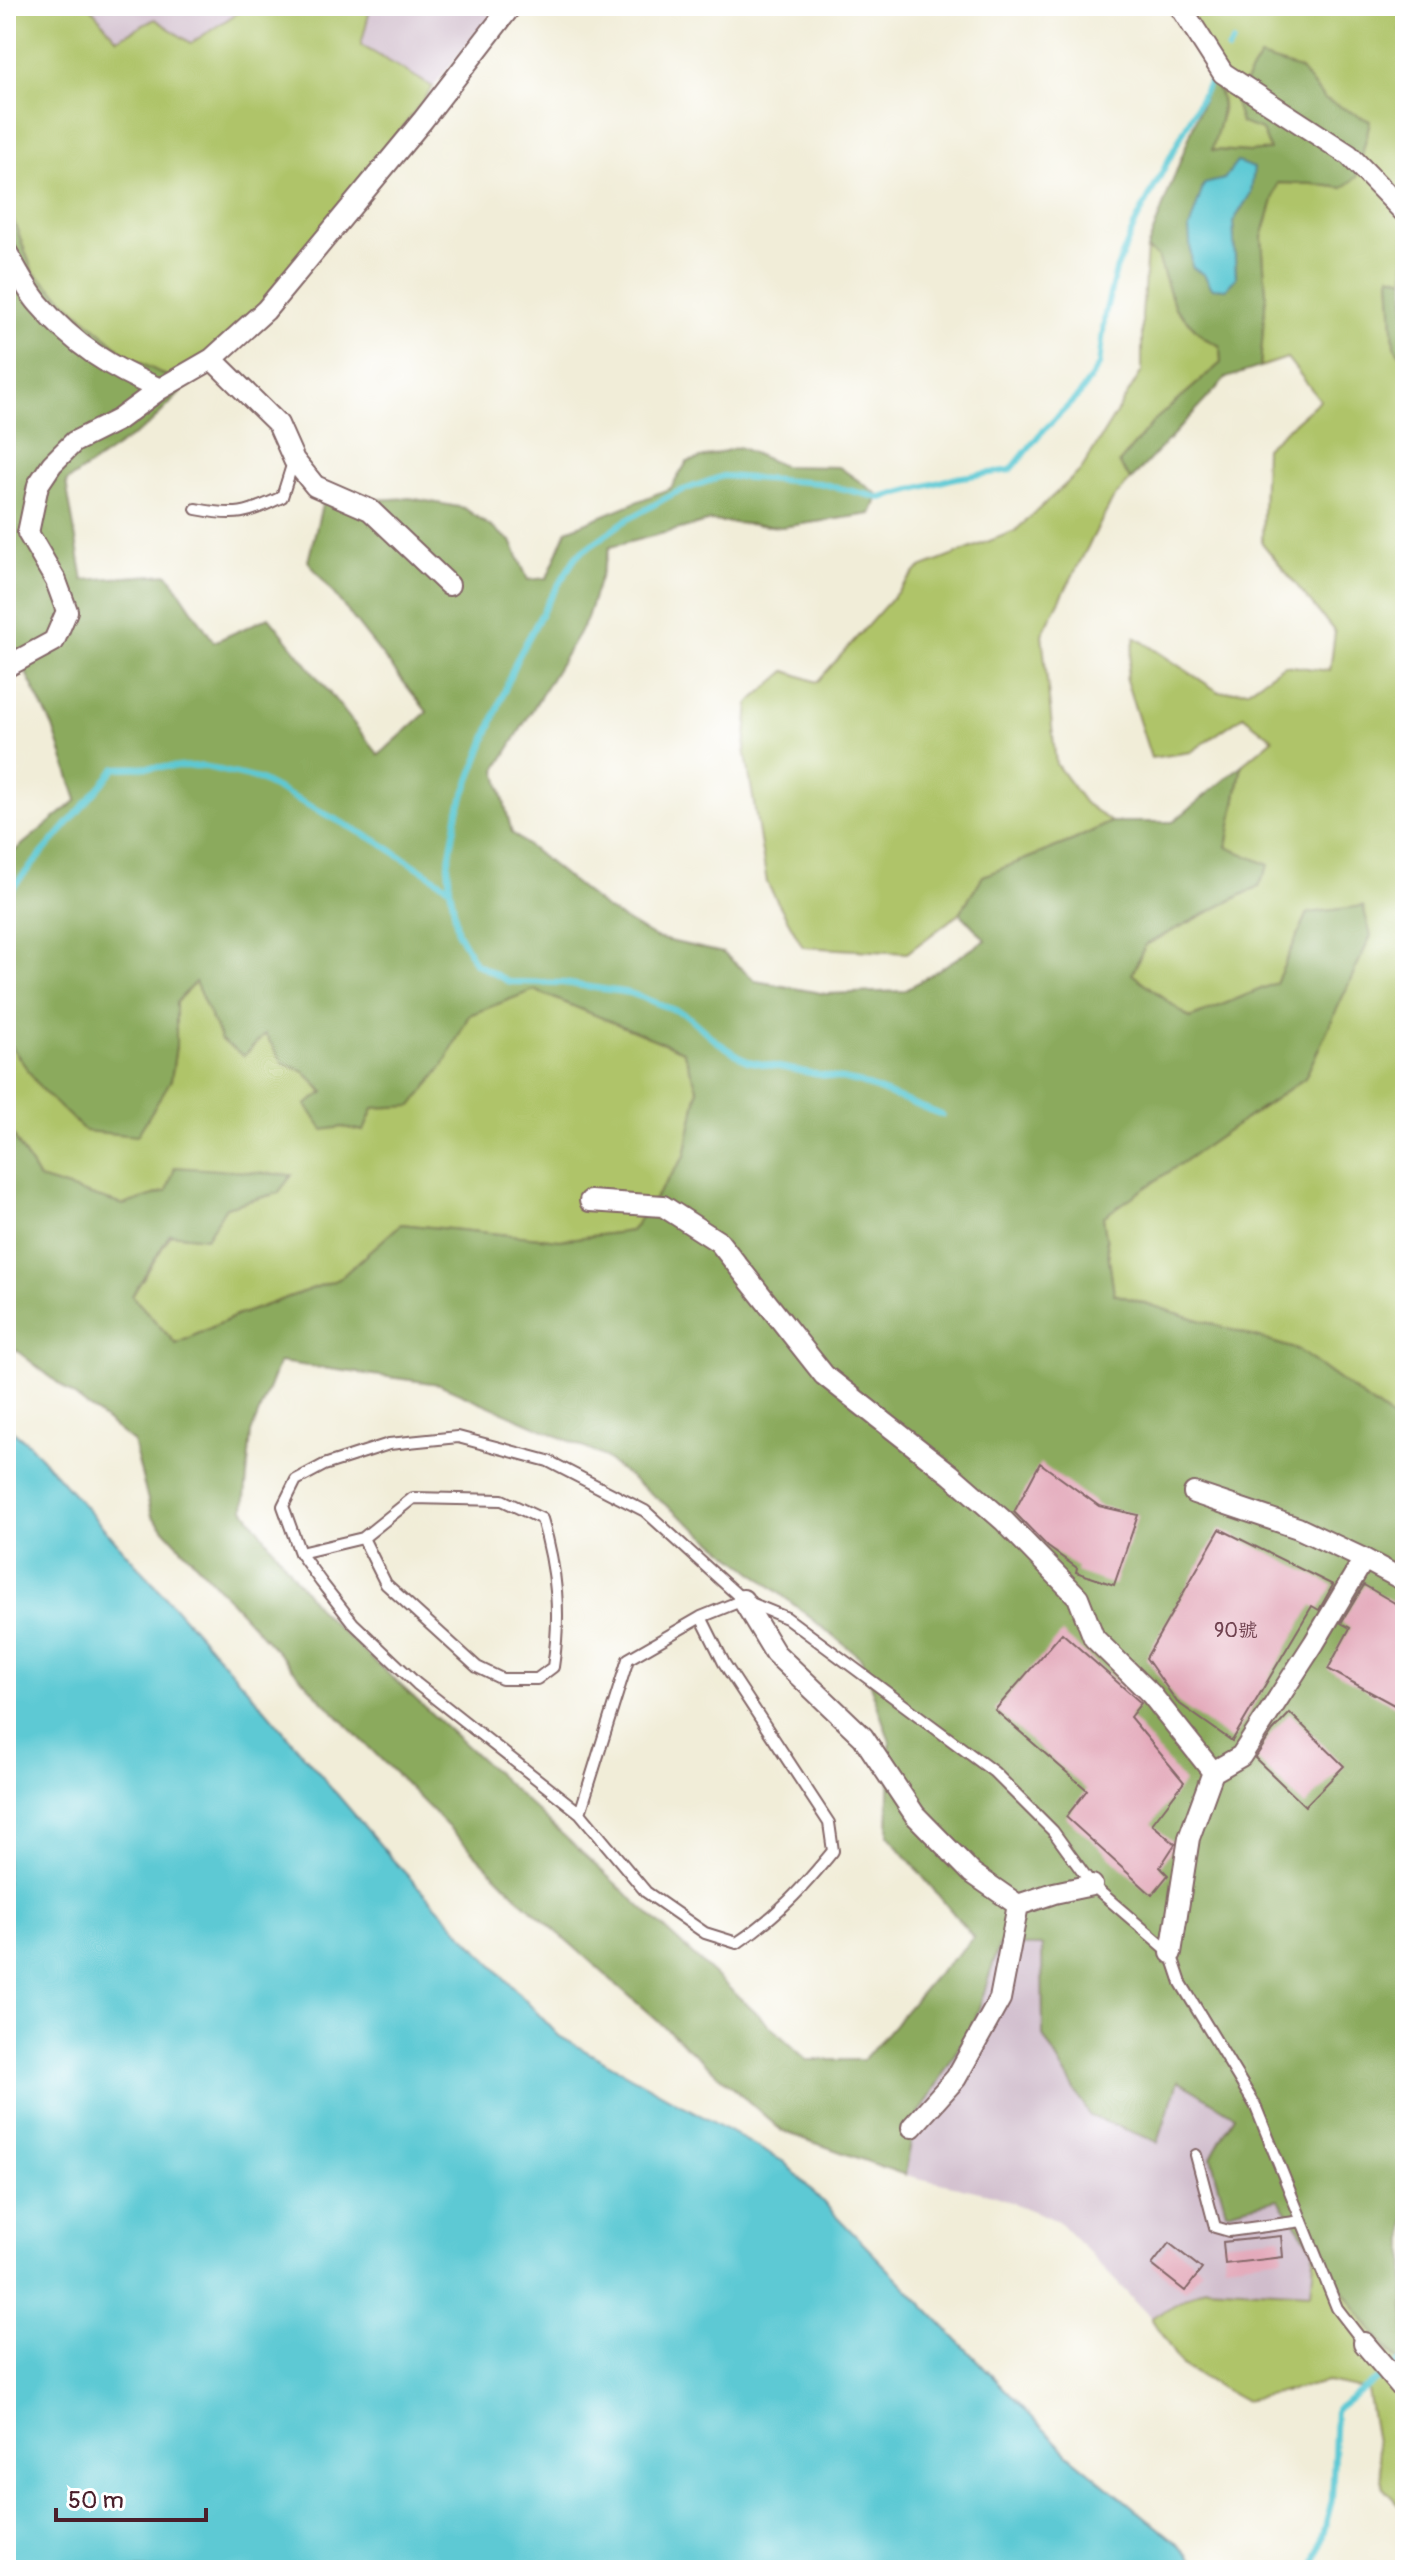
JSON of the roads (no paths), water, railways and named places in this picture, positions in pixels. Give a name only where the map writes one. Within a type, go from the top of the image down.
[{"type":"street","points":[[6,667],[54,641],[67,611],[56,581],[28,533],[38,485],[52,464],[74,442],[118,420],[160,389],[212,359],[266,310],[423,120],[511,6]]},
{"type":"street","points":[[1180,6],[1223,73],[1349,155],[1405,213]]},
{"type":"street","points":[[6,251],[37,303],[81,345],[116,370],[160,389]]},
{"type":"street","points":[[212,359],[278,424],[294,460],[315,486],[370,510],[449,585]]},
{"type":"street","points":[[590,1201],[663,1206],[719,1242],[824,1375],[950,1474],[1004,1521],[1078,1597],[1094,1638],[1151,1694],[1213,1772]]},
{"type":"street","points":[[1194,1493],[1298,1528],[1405,1581]]},
{"type":"street","points":[[1171,1953],[1189,1838],[1213,1772],[1241,1756],[1364,1559]]},
{"type":"street","points":[[743,1600],[775,1653],[863,1737],[915,1815],[972,1873],[1018,1905]]},
{"type":"street","points":[[1018,1905],[1092,1885]]},
{"type":"street","points":[[912,2127],[956,2078],[1000,1999],[1018,1905]]},
{"type":"street","points":[[1364,2343],[1403,2388]]},
{"type":"lane","points":[[196,509],[220,513],[249,512],[282,497],[294,460]]},
{"type":"lane","points":[[701,1617],[724,1663],[829,1823],[833,1851],[799,1893],[768,1922],[737,1943],[705,1933],[646,1892],[580,1813],[417,1684],[353,1623],[300,1553],[283,1506],[296,1480],[324,1465],[389,1444],[458,1437],[548,1461],[645,1511],[743,1600],[787,1618],[994,1772],[1053,1831],[1092,1885],[1171,1953],[1181,1983],[1255,2105],[1337,2308],[1364,2343]]},
{"type":"lane","points":[[300,1553],[363,1538],[413,1498],[502,1500],[542,1519],[553,1555],[558,1629],[553,1667],[537,1679],[502,1679],[477,1667],[386,1584],[363,1538]]},
{"type":"lane","points":[[580,1813],[628,1659],[701,1617],[743,1600]]},
{"type":"lane","points":[[1196,2155],[1215,2227],[1229,2231],[1302,2221]]},
{"type":"water","points":[[1237,162],[1254,168],[1251,193],[1233,222],[1236,278],[1226,289],[1212,288],[1204,275],[1192,267],[1189,229],[1204,184],[1224,179]]},
{"type":"water","points":[[6,1425],[29,1444],[256,1699],[393,1860],[559,2036],[784,2162],[1068,2454],[1176,2542],[1203,2570],[6,2570]]},
{"type":"waterway","points":[[1228,50],[1233,42]]},
{"type":"waterway","points":[[450,888],[448,865],[458,811],[516,661],[577,555],[625,521],[675,493],[723,476],[819,483],[881,498],[955,478],[1011,470],[1039,435],[1080,394],[1099,365],[1105,314],[1116,270],[1136,222],[1209,83]]},
{"type":"waterway","points":[[6,895],[116,768],[202,766],[258,779],[377,841],[450,888],[458,933],[475,963],[509,982],[563,983],[630,993],[685,1014],[716,1041],[747,1061],[858,1082],[942,1115]]},
{"type":"waterway","points":[[1314,2570],[1332,2500],[1336,2409],[1405,2359]]}]
